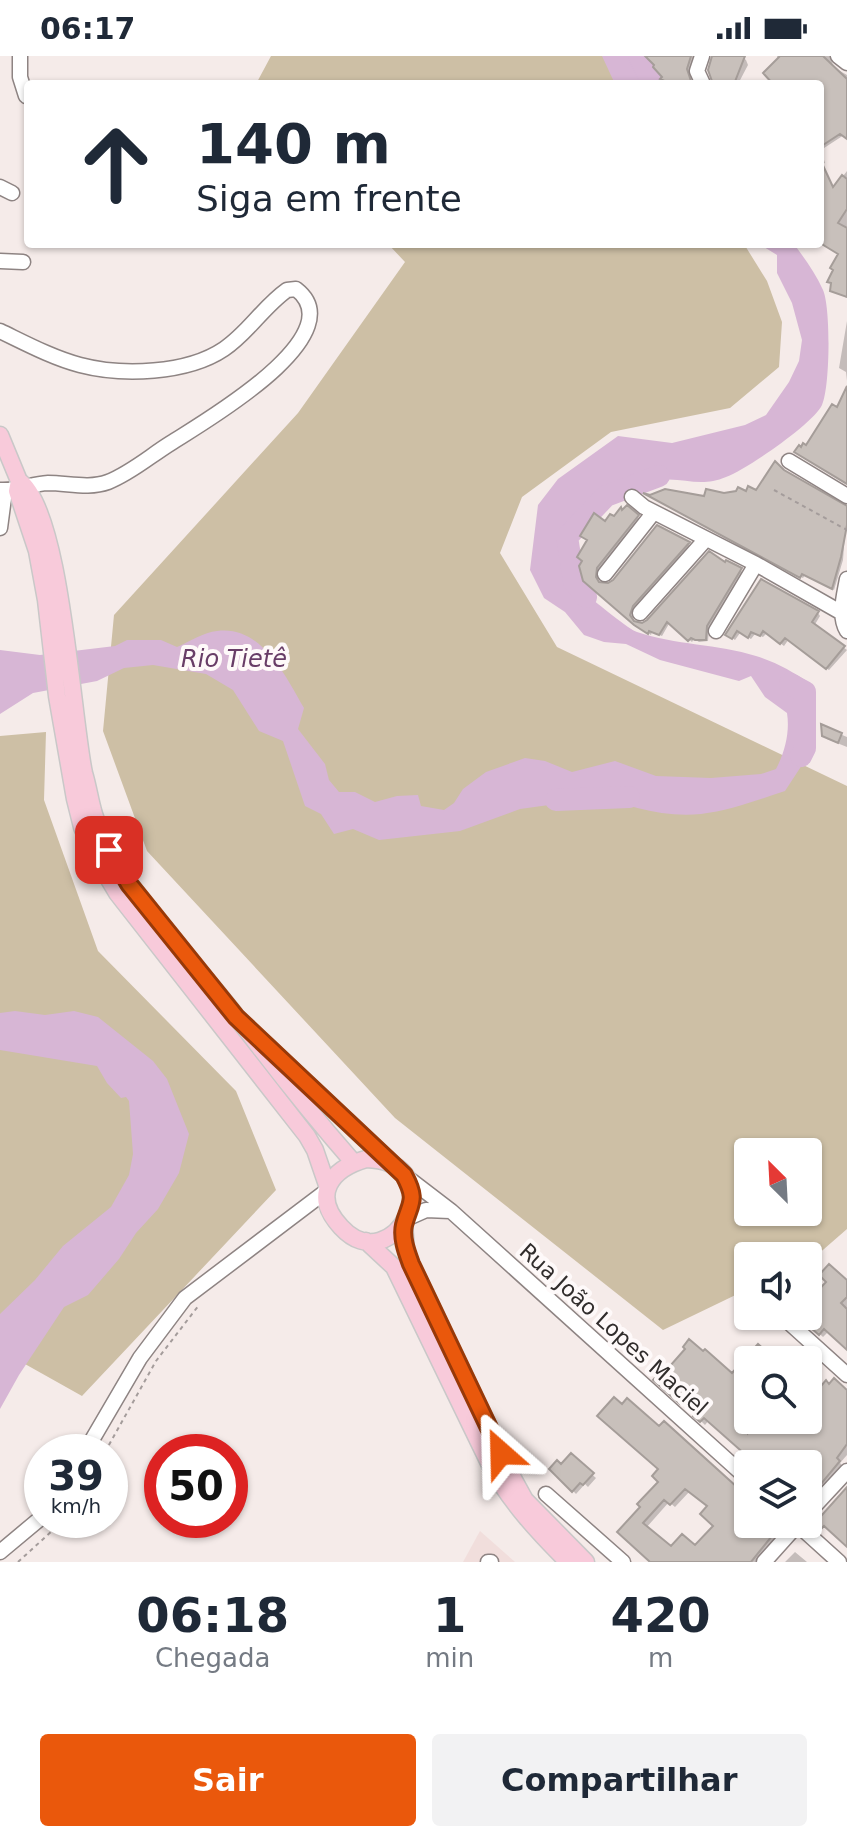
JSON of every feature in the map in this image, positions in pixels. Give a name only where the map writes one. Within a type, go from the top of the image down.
[{"type":"main road","points":[[0,435],[14,488],[49,544],[60,589],[57,633],[75,799],[82,827],[95,856],[117,893],[307,1136],[344,1231],[366,1241],[394,1267],[508,1497],[568,1562]]},
{"type":"main road","points":[[64,695],[94,814],[109,850],[129,884],[284,1081],[354,1163]]},
{"type":"main road","points":[[236,1017],[398,1170],[412,1196],[404,1238],[411,1264],[514,1480],[525,1500],[586,1562]]},
{"type":"main road","points":[[328,1195],[354,1163],[379,1159],[398,1170]]},
{"type":"main road","points":[[366,1241],[387,1238],[406,1221]]},
{"type":"street","points":[[20,56],[20,77],[24,90]]},
{"type":"street","points":[[701,80],[697,71],[702,56]]},
{"type":"street","points":[[838,56],[847,63]]},
{"type":"street","points":[[0,261],[23,262]]},
{"type":"street","points":[[0,331],[78,365],[149,370],[184,367],[223,350],[287,290],[296,289],[304,295],[310,308],[310,321],[305,334],[277,368],[256,387],[125,474],[99,484],[50,483],[14,488],[0,528]]},
{"type":"street","points":[[789,461],[847,496]]},
{"type":"street","points":[[632,497],[654,512],[756,564],[842,613]]},
{"type":"street","points":[[605,574],[654,512]]},
{"type":"street","points":[[640,613],[706,539]]},
{"type":"street","points":[[716,631],[756,564]]},
{"type":"street","points":[[847,579],[842,613],[842,622],[847,631]]},
{"type":"street","name":"Rua João Lopes Maciel","points":[[398,1170],[451,1211],[734,1466]]},
{"type":"street","points":[[96,1434],[140,1358],[185,1298],[328,1195]]},
{"type":"street","points":[[406,1221],[426,1210],[451,1211]]},
{"type":"street","points":[[797,1330],[847,1375]]},
{"type":"street","points":[[822,1498],[847,1471]]},
{"type":"street","points":[[546,1494],[623,1562]]},
{"type":"street","points":[[0,1552],[24,1532]]},
{"type":"street","points":[[764,1562],[785,1538]]},
{"type":"street","points":[[813,1538],[839,1562]]},
{"type":"path","points":[[774,490],[847,530]]},
{"type":"path","points":[[115,1434],[156,1361],[206,1296]]},
{"type":"path","points":[[18,1562],[44,1538]]},
{"type":"shaded area","points":[[271,56],[614,56],[629,80],[258,80]]},
{"type":"shaded area","points":[[392,248],[746,248],[767,281],[782,322],[779,367],[730,408],[611,432],[522,497],[500,553],[557,647],[847,786],[847,1229],[822,1251],[822,1242],[734,1242],[734,1296],[663,1330],[395,1118],[147,851],[103,731],[114,615],[298,413],[405,262]]},
{"type":"shaded area","points":[[46,732],[44,800],[98,951],[236,1091],[276,1190],[82,1396],[0,1350],[0,736]]},
{"type":"shaded area","points":[[480,1531],[515,1562],[463,1562]]},
{"type":"water","points":[[602,56],[638,56],[650,80],[613,80]]},
{"type":"water","name":"Rio Tietê","points":[[766,248],[797,248],[814,272],[826,299],[827,382],[822,405],[806,423],[778,445],[726,477],[708,482],[660,480],[614,492],[594,503],[578,517],[568,533],[566,552],[572,573],[589,596],[633,630],[666,640],[756,656],[810,683],[804,712],[811,742],[802,765],[785,791],[743,805],[687,815],[645,810],[591,793],[578,801],[520,809],[460,831],[379,840],[353,829],[334,834],[321,814],[305,806],[283,741],[259,731],[233,690],[206,674],[153,665],[124,668],[97,681],[33,693],[0,714],[0,650],[40,655],[115,646],[127,640],[161,640],[177,647],[212,632],[233,631],[259,644],[280,668],[304,708],[298,729],[325,764],[329,780],[339,792],[355,792],[375,802],[418,795],[421,806],[444,810],[454,803],[463,789],[486,772],[525,758],[545,761],[572,772],[615,761],[656,776],[711,778],[761,774],[776,769],[786,742],[787,713],[765,697],[751,676],[739,681],[660,660],[626,644],[604,642],[584,635],[565,612],[544,598],[530,570],[538,505],[558,479],[618,436],[672,443],[745,425],[766,415],[789,382],[799,361],[802,340],[792,303],[777,273],[777,255]]},
{"type":"water","points":[[15,1011],[45,1015],[74,1011],[98,1017],[153,1061],[167,1079],[189,1134],[179,1173],[158,1209],[88,1295],[64,1307],[0,1409],[0,1314],[35,1280],[63,1246],[111,1207],[129,1175],[133,1154],[129,1101],[126,1097],[121,1098],[107,1083],[97,1066],[0,1050],[0,1013]]},
{"type":"building","points":[[645,56],[691,56],[687,69],[691,80],[662,80]]},
{"type":"building","points":[[712,56],[745,56],[736,80],[712,80],[708,70]]},
{"type":"building","points":[[780,56],[823,56],[847,79],[847,139],[840,134],[824,144],[824,80],[769,80],[763,73]]},
{"type":"building","points":[[824,168],[833,187],[842,175],[847,179],[847,209],[838,223],[847,228],[847,297],[830,291],[831,283],[827,282],[838,254],[824,245]]},
{"type":"building","points":[[847,386],[847,484],[794,452],[799,445],[806,445],[832,404],[837,407]]},
{"type":"building","points":[[775,461],[784,470],[847,506],[847,525],[832,589],[802,574],[800,578],[643,493],[650,495],[665,489],[704,496],[706,489],[724,493],[736,491],[738,487],[746,491],[748,486],[756,490]]},
{"type":"building","points":[[627,505],[639,515],[597,568],[599,582],[613,580],[657,525],[690,542],[633,606],[630,615],[634,621],[642,623],[647,620],[709,551],[725,562],[742,568],[707,626],[706,640],[691,638],[688,641],[667,622],[659,635],[649,631],[648,634],[583,581],[579,566],[582,561],[577,557],[587,540],[580,536],[594,513],[605,521],[610,514],[614,516]]},
{"type":"building","points":[[761,579],[819,611],[812,622],[845,646],[826,669],[785,638],[780,644],[763,631],[760,636],[751,632],[748,638],[737,631],[732,639],[725,635]]},
{"type":"building","points":[[821,724],[842,733],[838,743],[822,736]]},
{"type":"building","points":[[829,1264],[847,1280],[847,1297],[841,1303],[847,1309],[847,1350],[824,1329],[819,1335],[813,1330],[822,1330],[822,1286],[826,1282],[822,1272]]},
{"type":"building","points":[[689,1339],[732,1373],[734,1371],[734,1434],[822,1434],[822,1385],[826,1380],[829,1384],[834,1378],[847,1390],[847,1444],[837,1458],[840,1461],[822,1483],[822,1450],[740,1450],[704,1418],[700,1422],[693,1416],[697,1411],[684,1399],[680,1404],[653,1380],[660,1372],[663,1374],[685,1349],[683,1347]]},
{"type":"building","points":[[614,1397],[622,1404],[627,1398],[659,1426],[664,1421],[734,1484],[734,1538],[770,1538],[751,1562],[650,1562],[617,1532],[658,1482],[652,1476],[658,1469],[597,1416]],"holes":[[[685,1489],[707,1506],[700,1514],[713,1526],[695,1545],[682,1534],[671,1546],[643,1523],[664,1500],[670,1505]]]},
{"type":"building","points":[[571,1453],[594,1473],[572,1492],[549,1469],[557,1460],[561,1464]]},
{"type":"building","points":[[847,1487],[847,1547],[824,1526],[822,1528],[822,1515]]},
{"type":"waterway","name":"Rio Tietê","points":[[639,56],[651,80]]},
{"type":"waterway","name":"Rio Tietê","points":[[586,597],[574,581],[567,537],[606,496],[659,476]]},
{"type":"waterway","name":"Rio Tietê","points":[[790,684],[805,692],[805,748],[801,756]]},
{"type":"waterway","name":"Rio Tietê","points":[[556,800],[629,797]]},
{"type":"route","points":[[109,850],[129,884],[236,1017],[404,1175],[412,1196],[412,1207],[404,1224],[406,1250],[501,1453]]}]
